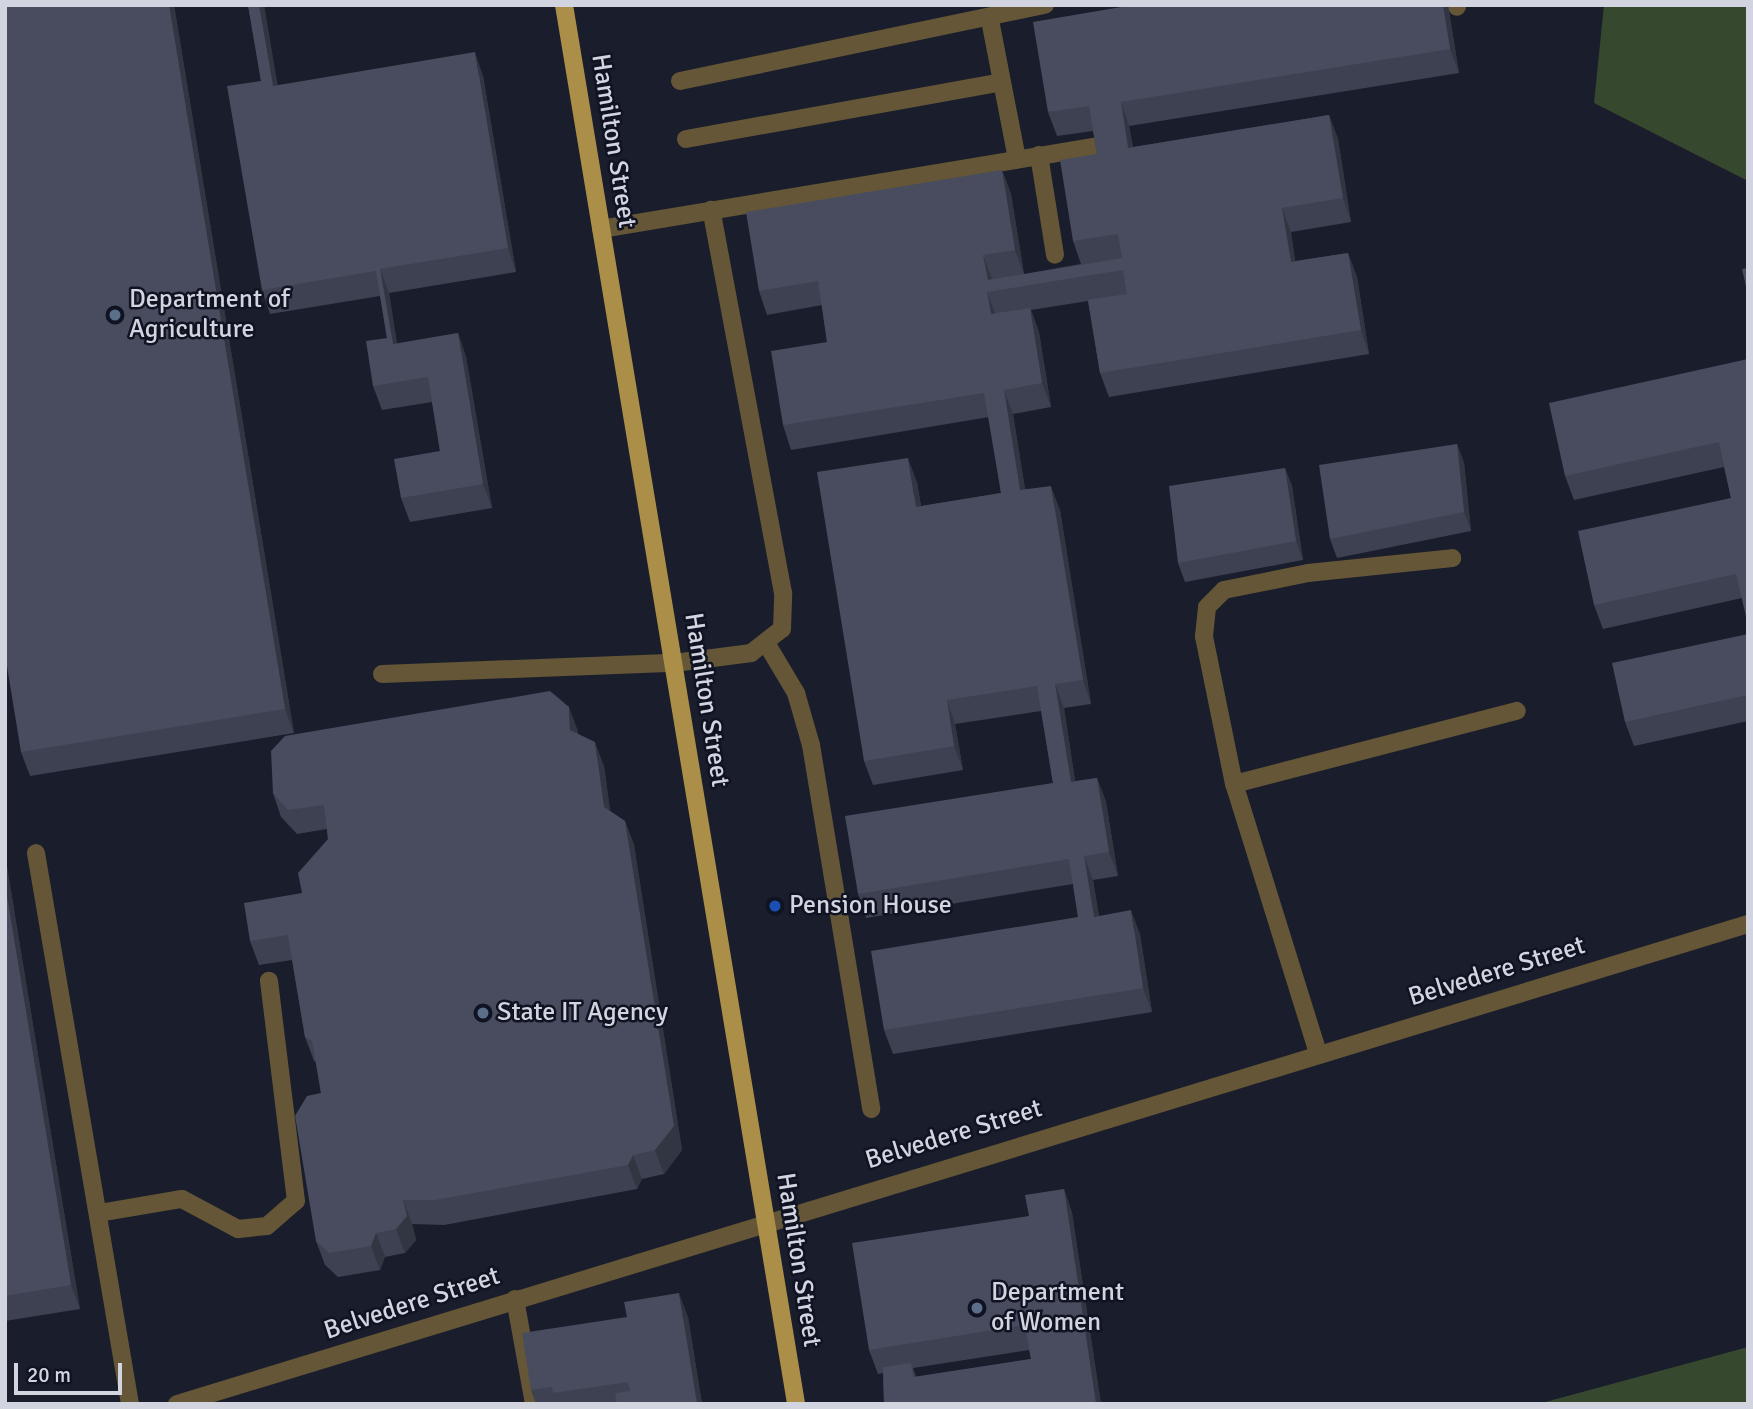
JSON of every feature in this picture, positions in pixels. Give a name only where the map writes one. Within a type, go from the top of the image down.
[{"type":"main road","name":"Hamilton Street","points":[[564,5],[796,1404]]},
{"type":"street","points":[[680,81],[990,20],[1045,5]]},
{"type":"street","points":[[990,20],[1017,159]]},
{"type":"street","points":[[686,139],[1002,82]]},
{"type":"street","points":[[601,229],[1099,146]]},
{"type":"street","points":[[1039,155],[1055,255]]},
{"type":"street","points":[[382,674],[674,663],[768,646],[782,629],[783,593],[711,210]]},
{"type":"street","points":[[1318,1054],[1234,784],[1204,636],[1206,607],[1224,590],[1308,573],[1452,558]]},
{"type":"street","points":[[768,646],[796,694],[811,746],[871,1109]]},
{"type":"street","points":[[1234,784],[1517,711]]},
{"type":"street","points":[[36,853],[130,1404]]},
{"type":"street","name":"Belvedere Street","points":[[177,1404],[765,1219],[1748,925]]},
{"type":"street","points":[[99,1213],[182,1199],[238,1229],[267,1226],[296,1201],[269,981]]},
{"type":"street","points":[[515,1299],[534,1404]]},
{"type":"green space","points":[[1604,5],[1748,5],[1748,181],[1594,103]]},
{"type":"green space","points":[[1748,1347],[1748,1404],[1538,1404]]},
{"type":"building","name":"Department of Agriculture","points":[[5,5],[169,5],[285,709],[21,752],[5,654]]},
{"type":"building","name":"Department of Agriculture","points":[[248,5],[259,5],[273,86],[475,52],[508,248],[380,269],[393,344],[458,333],[483,484],[401,498],[394,459],[440,451],[428,377],[373,386],[366,341],[387,338],[376,271],[262,290],[227,86],[261,81]]},
{"type":"building","points":[[1133,5],[1443,5],[1450,49],[1121,102],[1128,148],[1329,115],[1343,198],[1282,208],[1291,262],[1348,253],[1361,330],[1100,373],[1088,300],[1127,294],[1123,270],[987,292],[991,314],[1030,308],[1042,383],[1004,390],[1020,490],[1051,486],[1083,680],[1055,684],[1071,782],[1097,778],[1109,852],[1084,856],[1094,917],[1131,910],[1143,988],[884,1030],[871,951],[1078,917],[1069,859],[858,894],[845,816],[1053,783],[1037,686],[947,700],[954,746],[864,761],[817,472],[908,458],[916,507],[1001,493],[984,393],[783,425],[771,351],[827,342],[818,281],[759,291],[746,212],[1002,170],[1015,250],[983,255],[988,280],[1122,258],[1118,234],[1073,241],[1060,160],[1097,154],[1089,106],[1048,112],[1033,22]]},
{"type":"building","points":[[1748,268],[1748,295],[1742,269]]},
{"type":"building","points":[[1748,359],[1748,625],[1736,574],[1594,605],[1578,531],[1731,498],[1719,442],[1565,476],[1549,403]]},
{"type":"building","points":[[1457,444],[1464,512],[1330,539],[1319,465]]},
{"type":"building","points":[[1285,468],[1296,541],[1178,563],[1169,486]]},
{"type":"building","points":[[1748,634],[1748,695],[1625,722],[1612,663]]},
{"type":"building","name":"State IT Agency","points":[[550,691],[569,707],[570,730],[595,742],[604,807],[625,821],[674,1126],[655,1150],[633,1155],[628,1165],[435,1200],[403,1200],[407,1216],[396,1229],[376,1233],[371,1246],[329,1253],[316,1241],[295,1116],[307,1096],[321,1093],[312,1041],[305,1037],[288,935],[250,941],[244,903],[302,893],[298,873],[328,839],[324,805],[288,810],[273,793],[271,751],[285,736]]},
{"type":"building","points":[[5,884],[71,1285],[5,1296]]},
{"type":"building","name":"Department of Women","points":[[1064,1189],[1096,1404],[884,1404],[883,1367],[911,1363],[913,1377],[1031,1359],[1025,1325],[869,1350],[852,1243],[1029,1216],[1025,1195]]},
{"type":"building","points":[[679,1293],[697,1404],[617,1404],[615,1393],[630,1391],[628,1382],[553,1393],[552,1387],[531,1390],[522,1333],[627,1317],[624,1302]]},
{"type":"place","name":"Department of Agriculture","points":[[115,315]]},
{"type":"place","name":"Pension House","points":[[775,906]]},
{"type":"place","name":"State IT Agency","points":[[483,1013]]},
{"type":"place","name":"Department of Women","points":[[977,1308]]}]
